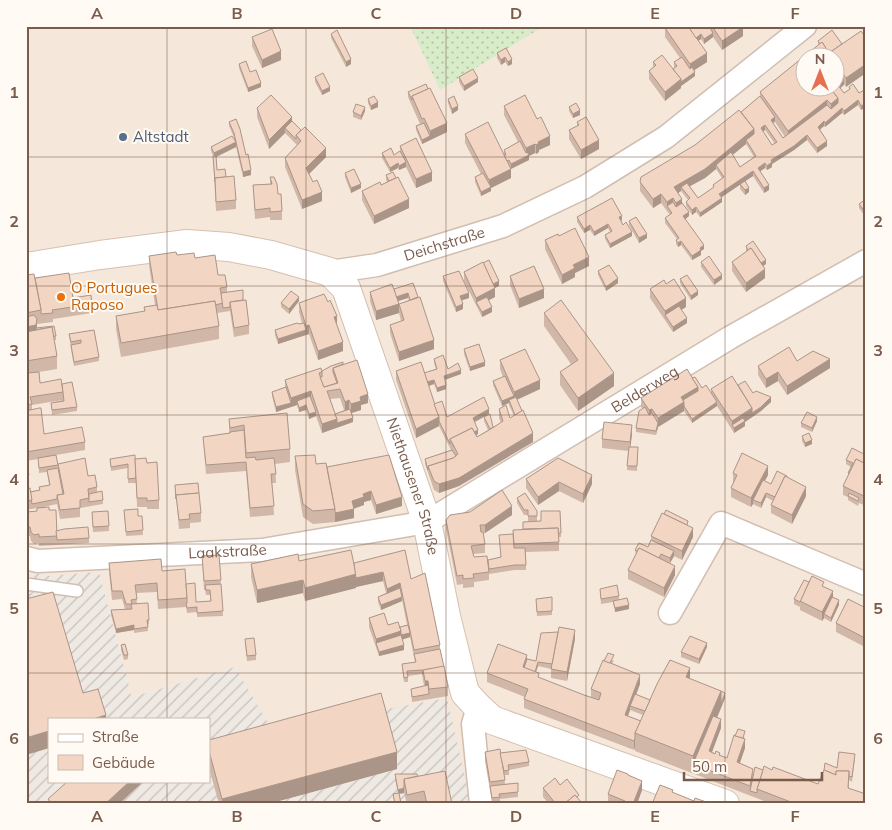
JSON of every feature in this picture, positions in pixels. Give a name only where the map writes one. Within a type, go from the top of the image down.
[{"type":"street","name":"Deichstraße","points":[[26,268],[187,244],[229,248],[271,256],[330,272],[377,265],[503,226],[585,187],[666,137],[805,26]]},
{"type":"street","name":"Belderweg","points":[[427,522],[731,337],[866,261]]},
{"type":"street","name":"Niethausener Straße","points":[[330,272],[346,288],[427,522],[446,616],[465,693],[492,720],[725,804]]},
{"type":"street","name":"Laakstraße","points":[[26,558],[38,561],[262,550],[427,522]]},
{"type":"street","points":[[670,613],[720,523],[865,583]]},
{"type":"street","points":[[478,707],[473,724],[481,804]]},
{"type":"lane","points":[[26,584],[77,592]]},
{"type":"shaded area","points":[[26,26],[866,26],[866,804],[471,804],[271,730],[235,667],[132,697],[99,573],[45,576],[26,570]]},
{"type":"shaded area","points":[[26,570],[46,576],[99,572],[132,697],[235,667],[272,730],[447,698],[471,804],[26,804]]},
{"type":"green space","points":[[410,26],[544,26],[440,90]]},
{"type":"building","points":[[667,26],[688,26],[707,53],[690,64],[665,28]]},
{"type":"building","points":[[688,26],[709,26],[713,33],[704,39],[701,34],[696,38]]},
{"type":"building","points":[[712,26],[742,26],[743,27],[722,41]]},
{"type":"building","points":[[272,29],[281,51],[262,60],[252,37]]},
{"type":"building","points":[[337,30],[351,59],[346,62],[331,34]]},
{"type":"building","points":[[832,30],[842,44],[836,48],[826,48],[822,42],[820,44],[818,41]]},
{"type":"building","points":[[861,31],[866,38],[866,64],[846,78],[844,75],[844,48],[836,48]]},
{"type":"building","points":[[822,42],[826,48],[815,48]]},
{"type":"building","points":[[506,48],[512,59],[508,62],[505,57],[501,60],[497,53]]},
{"type":"building","points":[[662,55],[681,79],[665,92],[649,71],[656,65],[653,62]]},
{"type":"building","points":[[682,57],[690,69],[692,67],[695,72],[681,82],[681,79],[673,69],[677,66],[674,62]]},
{"type":"building","points":[[246,61],[250,72],[256,70],[261,83],[248,88],[239,64]]},
{"type":"building","points":[[794,65],[794,98],[838,98],[831,104],[827,100],[788,131],[760,92]]},
{"type":"building","points":[[473,69],[478,78],[464,86],[459,77]]},
{"type":"building","points":[[323,73],[330,87],[322,91],[315,77]]},
{"type":"building","points":[[426,84],[428,89],[412,96],[412,100],[408,92]]},
{"type":"building","points":[[853,84],[859,93],[866,89],[866,103],[861,106],[858,100],[844,111],[842,108],[818,127],[827,141],[817,148],[807,135],[794,146],[771,160],[772,162],[767,166],[765,163],[758,168],[769,185],[764,188],[753,171],[719,194],[722,198],[700,213],[696,207],[692,210],[686,202],[690,198],[681,187],[687,183],[698,198],[714,187],[713,185],[724,177],[716,165],[731,152],[740,167],[756,156],[746,140],[754,134],[754,129],[741,112],[760,96],[775,117],[771,120],[783,138],[827,105],[831,109],[838,103],[838,98],[844,98],[844,93]],"holes":[[[765,125],[777,142],[772,145],[761,128]]]},
{"type":"building","points":[[430,88],[447,123],[430,131],[424,118],[422,119],[412,96]]},
{"type":"building","points":[[271,95],[292,117],[269,140],[257,108]]},
{"type":"building","points":[[525,95],[537,119],[541,117],[550,136],[536,145],[526,148],[504,106]]},
{"type":"building","points":[[374,96],[378,102],[371,106],[368,99]]},
{"type":"building","points":[[454,96],[458,106],[452,109],[448,99]]},
{"type":"building","points":[[576,103],[580,110],[573,114],[569,107]]},
{"type":"building","points":[[356,104],[365,107],[361,116],[353,112]]},
{"type":"building","points":[[739,110],[754,129],[705,169],[674,187],[682,199],[676,203],[673,198],[667,202],[661,194],[653,199],[640,182],[641,177],[695,145]]},
{"type":"building","points":[[586,117],[599,140],[581,150],[569,130],[579,125],[577,122]]},
{"type":"building","points":[[236,119],[246,155],[248,154],[251,170],[243,172],[234,133],[229,122]]},
{"type":"building","points":[[292,121],[301,130],[296,135],[296,139],[285,128]]},
{"type":"building","points":[[488,122],[511,169],[489,180],[465,134]]},
{"type":"building","points":[[424,123],[430,136],[422,140],[416,126]]},
{"type":"building","points":[[305,127],[326,148],[306,168],[313,182],[317,180],[322,192],[302,200],[285,158],[301,141],[296,135]]},
{"type":"building","points":[[232,136],[236,142],[214,153],[211,147]]},
{"type":"building","points":[[416,138],[432,172],[416,179],[400,146]]},
{"type":"building","points":[[520,141],[529,155],[511,164],[504,155],[506,155],[504,150]]},
{"type":"building","points":[[391,148],[394,155],[400,151],[406,162],[399,166],[398,163],[390,168],[382,153]]},
{"type":"building","points":[[213,156],[216,156],[217,170],[225,169],[226,177],[215,178],[215,182]]},
{"type":"building","points":[[354,169],[361,184],[351,188],[345,173]]},
{"type":"building","points":[[393,172],[396,178],[389,181],[386,175]]},
{"type":"building","points":[[483,173],[491,187],[481,192],[475,177]]},
{"type":"building","points":[[234,176],[236,200],[216,202],[215,178]]},
{"type":"building","points":[[270,177],[274,177],[278,194],[281,194],[282,211],[270,212],[270,208],[255,210],[253,185],[272,184]]},
{"type":"building","points":[[398,177],[409,199],[374,216],[362,191],[380,182],[381,185]]},
{"type":"building","points":[[745,181],[749,188],[745,190],[740,184]]},
{"type":"building","points":[[612,198],[622,216],[619,217],[623,225],[626,222],[632,232],[610,244],[605,235],[612,231],[608,224],[594,232],[590,225],[584,229],[577,217]]},
{"type":"building","points":[[866,199],[866,213],[859,204]]},
{"type":"building","points":[[673,202],[676,207],[682,203],[689,212],[683,216],[704,245],[700,248],[701,250],[692,256],[681,241],[678,243],[676,240],[679,238],[665,218],[672,213],[667,206]]},
{"type":"building","points":[[636,217],[647,234],[639,238],[629,221]]},
{"type":"building","points":[[575,228],[589,257],[573,265],[575,268],[562,275],[545,240]]},
{"type":"building","points":[[753,241],[766,260],[761,263],[751,248],[748,250],[746,246]]},
{"type":"building","points":[[751,248],[765,269],[746,283],[732,262]]},
{"type":"building","points":[[176,252],[177,255],[194,253],[195,258],[215,255],[218,275],[225,275],[227,287],[220,288],[223,303],[215,305],[215,301],[158,310],[149,256]]},
{"type":"building","points":[[709,256],[722,275],[714,280],[701,262]]},
{"type":"building","points":[[489,260],[499,281],[493,284],[483,263]]},
{"type":"building","points":[[483,262],[495,288],[476,298],[464,272]]},
{"type":"building","points":[[609,265],[618,278],[606,287],[598,271]]},
{"type":"building","points":[[534,266],[544,289],[519,299],[510,276]]},
{"type":"building","points":[[459,271],[469,293],[460,296],[463,304],[456,307],[443,276]]},
{"type":"building","points":[[69,273],[73,298],[91,295],[92,304],[52,310],[53,313],[41,314],[35,278]]},
{"type":"building","points":[[34,274],[41,310],[26,313],[26,275]]},
{"type":"building","points":[[687,275],[698,291],[691,296],[680,279]]},
{"type":"building","points":[[674,279],[686,298],[665,311],[650,289],[664,280],[666,284]]},
{"type":"building","points":[[413,283],[418,297],[410,300],[408,293],[396,297],[394,289]]},
{"type":"building","points":[[392,284],[399,304],[376,311],[370,292]]},
{"type":"building","points":[[243,290],[243,300],[230,302],[230,307],[223,308],[221,293]]},
{"type":"building","points":[[291,291],[299,297],[289,309],[281,303]]},
{"type":"building","points":[[324,294],[328,302],[330,300],[337,316],[334,317],[343,342],[318,351],[309,325],[306,326],[299,303]]},
{"type":"building","points":[[420,297],[434,340],[399,352],[390,325],[404,320],[399,304]]},
{"type":"building","points":[[487,297],[492,307],[482,312],[476,302]]},
{"type":"building","points":[[246,300],[249,325],[234,328],[230,302]]},
{"type":"building","points":[[561,300],[614,373],[578,398],[560,372],[578,360],[544,313]]},
{"type":"building","points":[[215,301],[219,326],[121,343],[116,316],[145,311],[144,307],[157,305],[158,310]]},
{"type":"building","points":[[679,306],[687,318],[673,327],[665,315]]},
{"type":"building","points":[[34,315],[37,319],[36,325],[26,327],[26,317]]},
{"type":"building","points":[[297,323],[304,323],[306,330],[278,339],[275,330]]},
{"type":"building","points":[[54,326],[56,336],[53,336],[52,327],[36,330],[36,328]]},
{"type":"building","points":[[52,327],[57,356],[26,361],[26,332]]},
{"type":"building","points":[[94,330],[99,357],[74,362],[71,345],[81,343],[81,340],[71,342],[69,334]]},
{"type":"building","points":[[479,344],[485,362],[470,367],[464,349]]},
{"type":"building","points":[[789,347],[797,361],[813,351],[830,359],[787,386],[778,372],[766,379],[758,366]]},
{"type":"building","points":[[525,349],[540,380],[514,392],[500,360]]},
{"type":"building","points":[[443,355],[448,369],[458,363],[461,370],[444,376],[446,385],[437,388],[434,380],[427,382],[424,373],[437,369],[434,359]]},
{"type":"building","points":[[357,360],[368,394],[360,397],[361,401],[351,404],[349,400],[345,402],[340,389],[327,391],[337,419],[322,424],[311,391],[291,398],[285,380],[321,368],[322,372],[319,373],[324,387],[338,383],[333,368]]},
{"type":"building","points":[[343,362],[343,364],[333,368],[337,383],[324,387],[320,377],[322,377],[322,371]]},
{"type":"building","points":[[421,362],[439,417],[416,429],[396,371]]},
{"type":"building","points":[[687,369],[698,387],[681,397],[684,402],[658,418],[652,409],[649,410],[641,398]]},
{"type":"building","points":[[26,372],[39,372],[40,383],[61,379],[63,392],[30,397],[32,404],[26,405]]},
{"type":"building","points":[[505,376],[514,396],[502,401],[493,381]]},
{"type":"building","points":[[732,376],[752,408],[732,421],[711,389]]},
{"type":"building","points":[[695,377],[702,388],[706,385],[717,402],[692,419],[684,406],[683,400],[698,391],[698,387],[692,378]]},
{"type":"building","points":[[745,381],[753,393],[756,391],[771,397],[752,413],[752,408],[738,385]]},
{"type":"building","points":[[72,382],[77,407],[52,410],[51,403],[64,401],[62,384]]},
{"type":"building","points":[[286,387],[291,403],[276,407],[272,392]]},
{"type":"building","points":[[310,396],[316,412],[309,414],[306,405],[299,408],[297,401]]},
{"type":"building","points":[[484,397],[489,409],[473,418],[478,430],[474,432],[472,428],[450,439],[450,444],[439,421],[434,404],[442,401],[447,417]]},
{"type":"building","points":[[516,397],[522,411],[515,415],[509,400]]},
{"type":"building","points":[[506,405],[510,418],[523,410],[533,433],[459,478],[439,484],[434,481],[428,466],[453,458],[458,454],[450,439],[472,428],[477,437],[494,427],[503,421],[499,409]]},
{"type":"building","points":[[645,407],[649,415],[652,413],[658,423],[656,431],[636,428],[639,411]]},
{"type":"building","points":[[41,408],[44,434],[82,427],[85,442],[26,452],[26,411]]},
{"type":"building","points":[[350,409],[353,418],[337,423],[335,414]]},
{"type":"building","points":[[807,412],[817,417],[812,428],[801,423]]},
{"type":"building","points":[[287,413],[290,449],[246,453],[244,425],[230,428],[229,419]]},
{"type":"building","points":[[490,414],[493,427],[490,429],[484,417]]},
{"type":"building","points":[[743,418],[745,421],[734,428],[732,425]]},
{"type":"building","points":[[604,422],[632,425],[630,442],[602,439]]},
{"type":"building","points":[[244,430],[246,458],[255,457],[256,460],[274,458],[276,474],[271,474],[274,506],[250,508],[246,462],[206,465],[203,437]]},
{"type":"building","points":[[809,433],[812,440],[805,443],[802,436]]},
{"type":"building","points":[[629,447],[638,447],[637,466],[627,466]]},
{"type":"building","points":[[852,448],[866,455],[866,464],[856,459],[849,474],[853,463],[846,460]]},
{"type":"building","points":[[452,450],[456,456],[428,466],[428,470],[425,459]]},
{"type":"building","points":[[742,453],[768,466],[751,498],[731,488],[737,475],[733,473]]},
{"type":"building","points":[[56,455],[58,465],[39,468],[38,458]]},
{"type":"building","points":[[135,455],[136,478],[128,479],[128,464],[111,467],[110,459]]},
{"type":"building","points":[[315,455],[316,464],[326,463],[335,509],[313,511],[303,504],[295,456]]},
{"type":"building","points":[[389,455],[402,497],[376,505],[371,491],[363,494],[364,497],[352,501],[354,509],[335,513],[327,467]]},
{"type":"building","points":[[85,458],[88,476],[95,475],[97,487],[88,489],[89,498],[80,500],[80,508],[60,510],[57,495],[64,494],[58,464]]},
{"type":"building","points":[[146,458],[147,463],[157,462],[159,500],[147,501],[147,498],[137,498],[135,459]]},
{"type":"building","points":[[558,458],[592,475],[583,494],[559,482],[538,497],[526,479]]},
{"type":"building","points":[[856,459],[866,464],[866,497],[843,486]]},
{"type":"building","points":[[58,468],[63,494],[57,495],[57,499],[32,504],[30,492],[40,490],[39,487],[50,485],[47,470]]},
{"type":"building","points":[[777,471],[787,477],[785,476],[775,497],[766,493],[761,503],[753,500],[763,480],[771,484]]},
{"type":"building","points":[[785,476],[806,487],[792,515],[771,505]]},
{"type":"building","points":[[198,483],[199,493],[176,495],[176,499],[175,485]]},
{"type":"building","points":[[30,488],[32,500],[26,501],[26,489]]},
{"type":"building","points":[[502,490],[512,506],[485,525],[480,525],[485,544],[471,546],[474,557],[487,556],[489,572],[473,574],[474,578],[463,579],[463,575],[457,576],[446,520],[450,515],[470,512]]},
{"type":"building","points":[[102,491],[103,500],[89,502],[89,494]]},
{"type":"building","points":[[199,493],[201,513],[189,514],[190,519],[179,520],[176,495]]},
{"type":"building","points":[[525,493],[537,511],[537,516],[528,516],[528,510],[524,510],[517,498]]},
{"type":"building","points":[[849,493],[859,498],[858,501],[848,496]]},
{"type":"building","points":[[49,507],[49,510],[56,510],[57,536],[39,537],[39,534],[34,535],[30,527],[28,527],[27,512],[37,511],[37,508]]},
{"type":"building","points":[[138,509],[138,516],[142,516],[143,530],[126,532],[124,510]]},
{"type":"building","points":[[666,510],[688,521],[687,525],[664,514]]},
{"type":"building","points":[[108,511],[109,526],[93,527],[92,512]]},
{"type":"building","points":[[541,511],[560,511],[561,533],[558,533],[558,528],[523,529],[523,522],[541,521]]},
{"type":"building","points":[[662,513],[693,528],[682,551],[651,536]]},
{"type":"building","points":[[88,527],[89,538],[57,540],[56,531]]},
{"type":"building","points":[[558,528],[559,542],[514,544],[513,530]]},
{"type":"building","points":[[513,534],[514,548],[525,548],[526,565],[489,569],[488,560],[501,557],[499,535]]},
{"type":"building","points":[[651,540],[674,551],[670,558],[661,554],[659,558],[639,548],[637,551],[635,550],[639,543],[648,547]]},
{"type":"building","points":[[639,548],[675,566],[664,588],[628,570]]},
{"type":"building","points":[[351,550],[356,574],[305,588],[303,580],[257,590],[251,564],[298,554],[299,561]]},
{"type":"building","points":[[405,550],[411,579],[425,573],[440,645],[414,650],[400,583],[387,589],[383,572],[356,578],[354,563]]},
{"type":"building","points":[[219,555],[221,580],[204,581],[202,556]]},
{"type":"building","points":[[161,559],[162,571],[185,569],[187,598],[158,600],[157,583],[135,585],[137,599],[131,600],[132,604],[126,604],[122,591],[112,591],[109,563]]},
{"type":"building","points":[[812,576],[824,582],[822,586],[833,591],[822,612],[800,601]]},
{"type":"building","points":[[804,580],[809,582],[800,602],[794,599]]},
{"type":"building","points":[[195,583],[196,602],[211,601],[210,590],[206,590],[205,585],[221,584],[223,611],[197,613],[197,607],[187,608],[186,584]]},
{"type":"building","points":[[617,585],[619,596],[601,599],[600,589]]},
{"type":"building","points":[[400,588],[402,597],[381,605],[378,597]]},
{"type":"building","points":[[53,592],[83,693],[98,689],[106,715],[96,718],[48,718],[48,731],[29,737],[26,726],[26,599]]},
{"type":"building","points":[[552,597],[552,611],[537,612],[536,599]]},
{"type":"building","points":[[832,597],[839,600],[831,618],[824,614]]},
{"type":"building","points":[[627,598],[629,605],[615,608],[613,601]]},
{"type":"building","points":[[848,599],[866,608],[865,638],[836,623]]},
{"type":"building","points":[[148,603],[148,627],[134,629],[134,625],[116,629],[111,610],[132,609],[131,604]]},
{"type":"building","points":[[384,613],[388,625],[398,622],[401,631],[376,639],[369,618]]},
{"type":"building","points":[[408,625],[410,633],[401,635],[400,627]]},
{"type":"building","points":[[559,627],[575,630],[567,672],[551,669]]},
{"type":"building","points":[[558,632],[552,664],[538,662],[535,672],[524,668],[527,659],[536,661],[541,633]]},
{"type":"building","points":[[401,635],[404,645],[379,652],[376,643]]},
{"type":"building","points":[[690,636],[707,643],[699,659],[681,652]]},
{"type":"building","points":[[254,638],[256,655],[247,656],[245,639]]},
{"type":"building","points":[[125,644],[128,655],[124,655],[121,645]]},
{"type":"building","points":[[498,644],[527,655],[523,667],[539,673],[538,677],[599,700],[601,693],[591,689],[603,660],[640,675],[625,715],[641,721],[635,733],[634,741],[524,699],[528,689],[487,673]]},
{"type":"building","points":[[440,649],[444,667],[423,670],[423,675],[422,670],[407,671],[408,677],[404,678],[402,664],[416,662],[414,654]]},
{"type":"building","points":[[608,653],[614,655],[610,663],[604,661]]},
{"type":"building","points":[[670,660],[690,668],[686,677],[721,691],[693,756],[635,733]]},
{"type":"building","points":[[444,666],[448,687],[429,689],[423,670]]},
{"type":"building","points":[[428,685],[429,694],[412,697],[411,689]]},
{"type":"building","points":[[721,691],[725,693],[721,704]]},
{"type":"building","points":[[381,693],[397,752],[222,799],[210,755],[210,740]]},
{"type":"building","points":[[635,694],[650,700],[645,711],[630,706]]},
{"type":"building","points":[[713,716],[721,719],[709,751],[715,754],[716,751],[720,753],[719,755],[727,758],[734,735],[745,739],[737,762],[753,769],[750,786],[693,764]]},
{"type":"building","points":[[738,729],[745,731],[743,738],[735,736]]},
{"type":"building","points":[[500,749],[505,780],[490,782],[485,752]]},
{"type":"building","points":[[526,750],[529,762],[508,765],[509,770],[504,771],[500,753]]},
{"type":"building","points":[[839,752],[855,754],[852,777],[849,776],[849,771],[836,771],[836,775],[824,770],[825,763],[837,768]]},
{"type":"building","points":[[764,766],[772,770],[773,767],[818,784],[824,770],[836,775],[836,771],[849,771],[848,788],[866,794],[866,804],[796,804],[757,789]]},
{"type":"building","points":[[755,767],[763,770],[757,793],[750,791]]},
{"type":"building","points":[[617,770],[642,781],[633,804],[623,804],[625,801],[608,794]]},
{"type":"building","points":[[445,771],[452,804],[427,804],[424,791],[407,795],[404,779]]},
{"type":"building","points":[[395,774],[417,774],[418,776],[404,779],[404,788],[398,790]]},
{"type":"building","points":[[555,778],[560,785],[567,779],[579,795],[577,797],[575,795],[564,804],[556,804],[543,788]]},
{"type":"building","points":[[67,782],[129,782],[105,804],[52,804],[48,799]]},
{"type":"building","points":[[518,783],[518,792],[499,794],[500,797],[492,798],[490,786]]},
{"type":"building","points":[[660,785],[694,801],[695,798],[709,803],[652,804]]},
{"type":"building","points":[[399,793],[401,804],[395,804],[393,794]]},
{"type":"building","points":[[575,795],[583,804],[564,804]]},
{"type":"place","name":"Altstadt","points":[[123,137]]},
{"type":"place","name":"O Portugues Raposo","points":[[61,297]]}]
